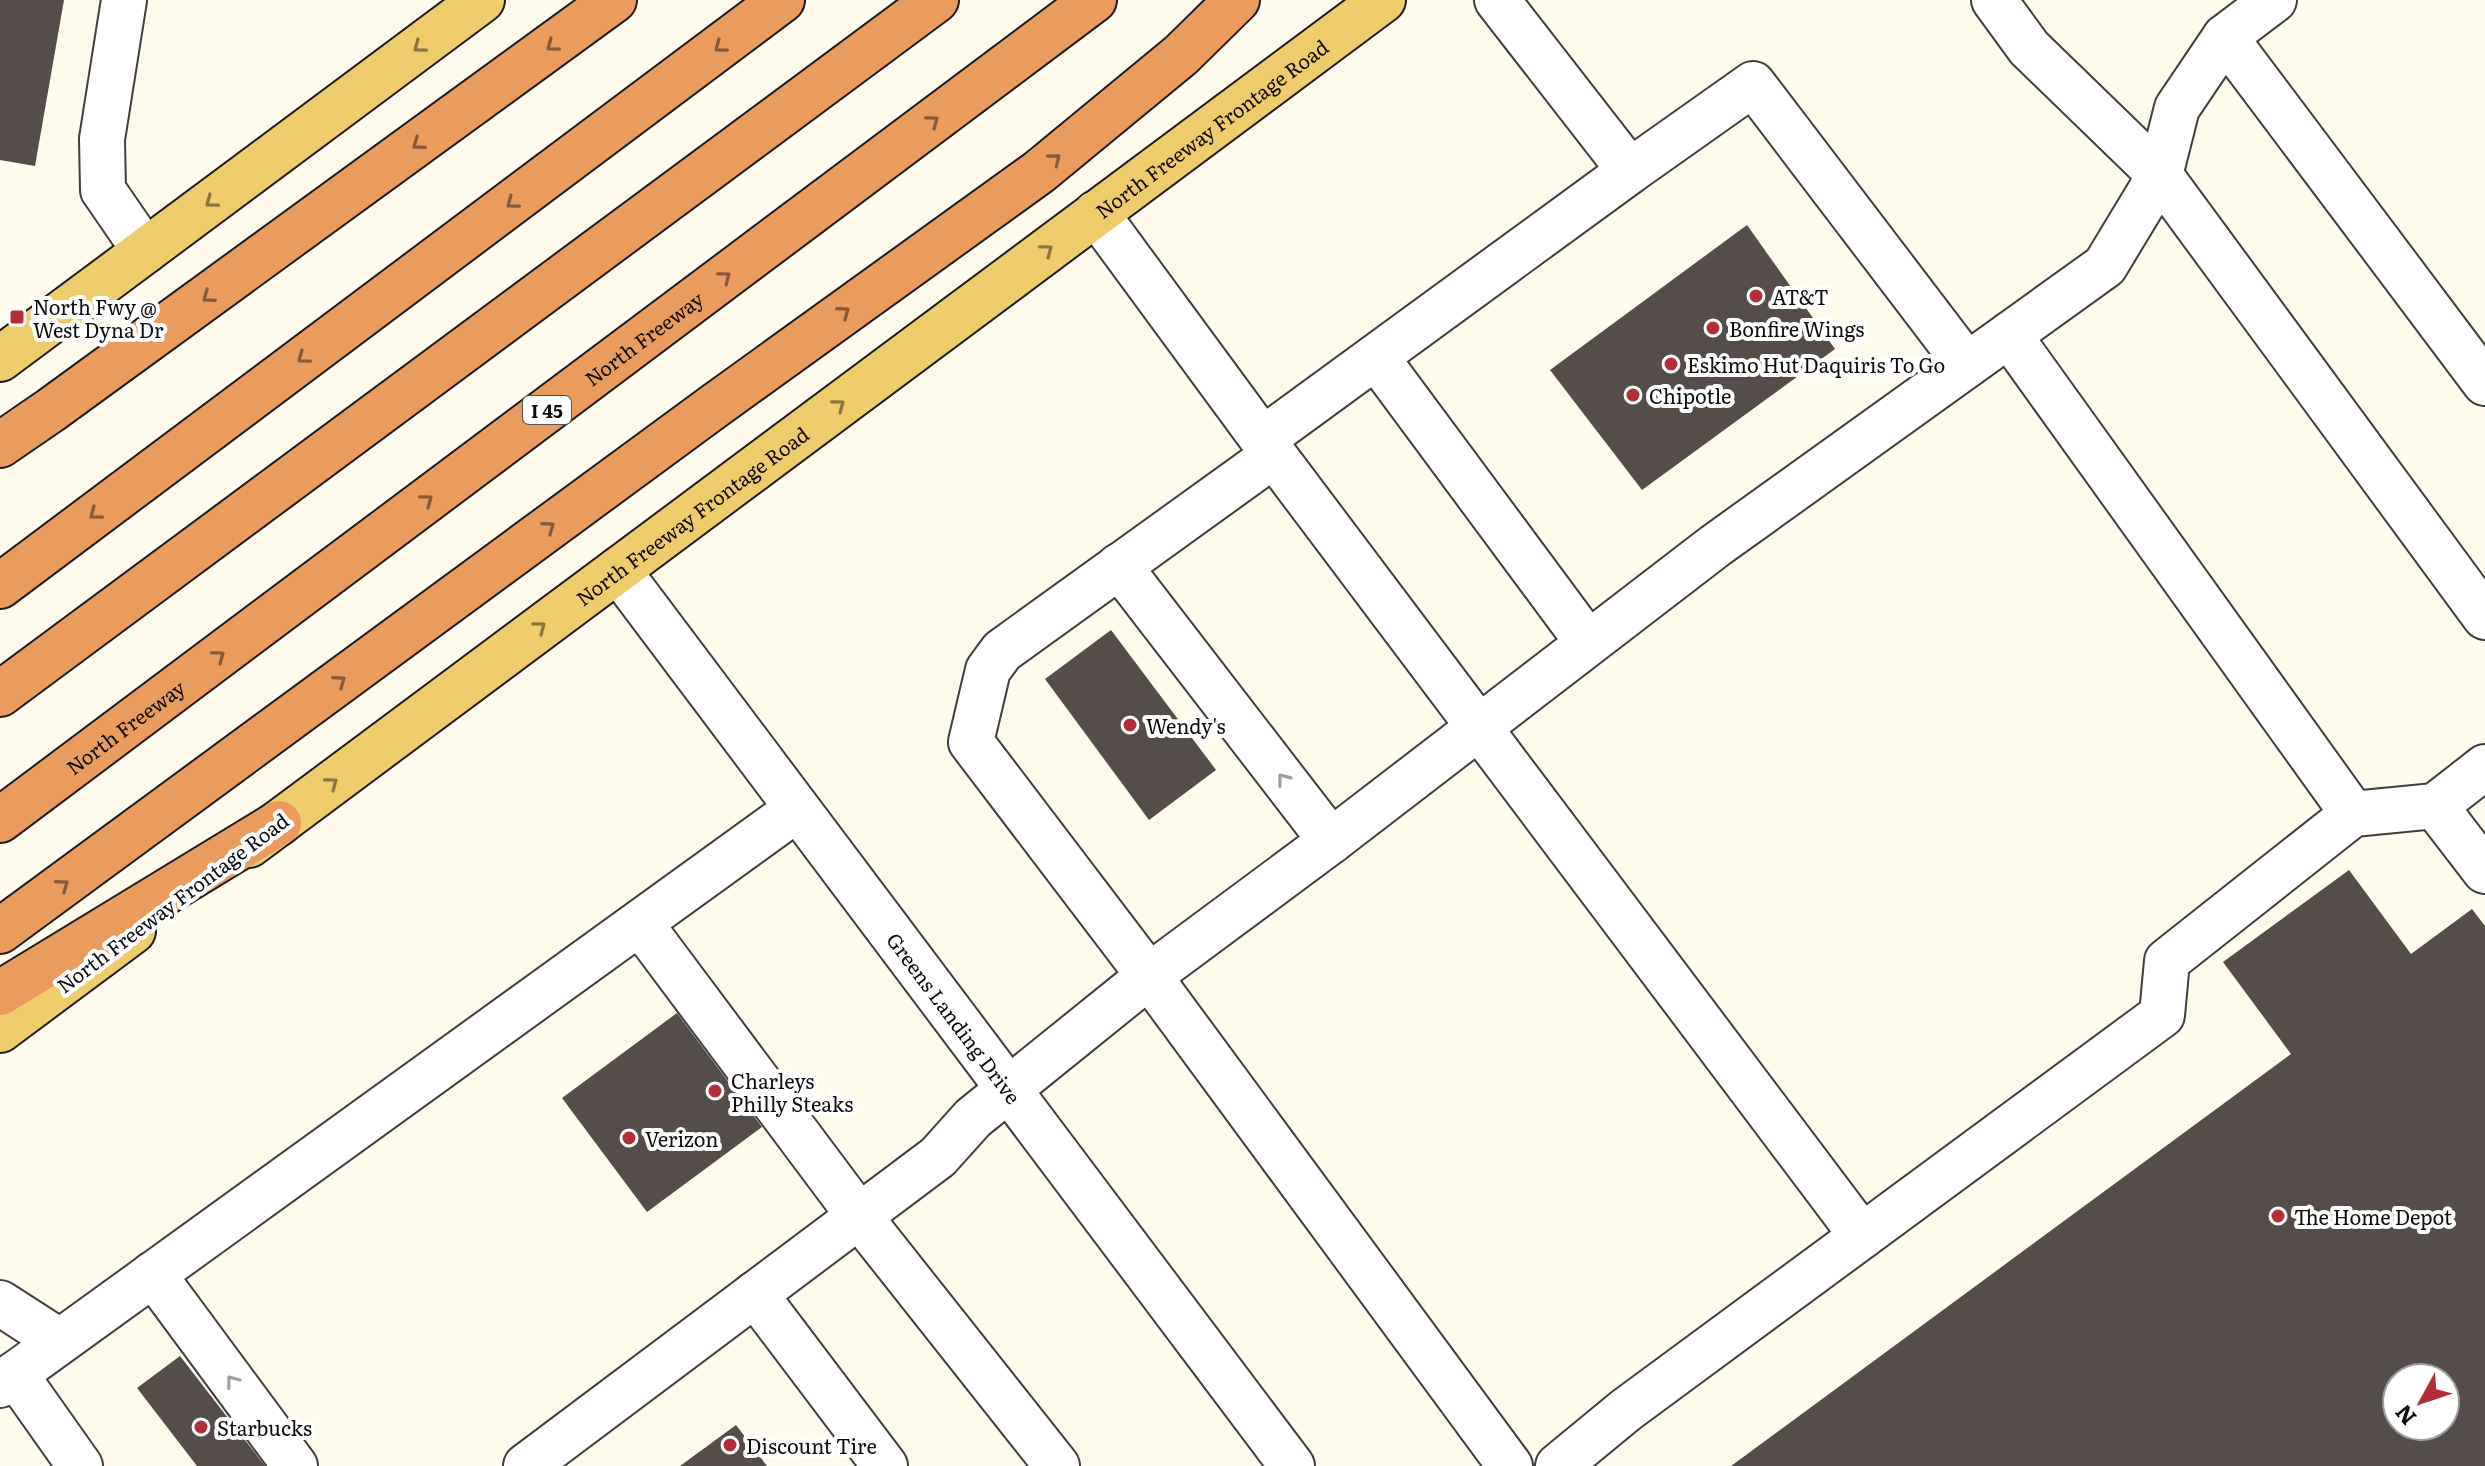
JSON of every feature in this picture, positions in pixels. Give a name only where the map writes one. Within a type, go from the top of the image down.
[{"type":"highway","points":[[0,445],[614,0]]},
{"type":"highway","points":[[0,586],[782,0]]},
{"type":"highway","points":[[0,694],[936,0]]},
{"type":"highway","name":"North Freeway","points":[[0,820],[1094,0]]},
{"type":"highway","points":[[0,931],[713,407],[1039,172],[1181,55],[1237,0]]},
{"type":"highway","points":[[0,993],[279,823]]},
{"type":"main road","points":[[0,359],[482,0]]},
{"type":"main road","name":"North Freeway Frontage Road","points":[[0,1030],[1383,0]]},
{"type":"street","points":[[124,0],[102,139],[103,190],[145,251]]},
{"type":"street","points":[[1497,0],[1630,171]]},
{"type":"street","points":[[1994,0],[2029,48],[2160,175],[2485,617]]},
{"type":"street","points":[[526,1466],[938,1157],[973,1118],[1149,976],[1331,841],[1715,546],[2105,266],[2160,175],[2177,108],[2225,37],[2274,0]]},
{"type":"street","points":[[2225,37],[2485,383]]},
{"type":"street","points":[[1510,1466],[1149,976],[971,742],[988,670],[1002,651],[1119,566],[1376,357],[1753,84],[1967,365]]},
{"type":"street","points":[[1096,213],[1862,1236]]},
{"type":"street","points":[[2009,335],[2353,814]]},
{"type":"street","points":[[1376,357],[1588,643]]},
{"type":"street","points":[[1119,566],[1331,841]]},
{"type":"street","name":"Greens Landing Drive","points":[[618,570],[1009,1089],[1274,1460]]},
{"type":"street","points":[[1558,1466],[1626,1410],[2162,1015],[2167,961],[2353,814],[2435,806],[2485,767]]},
{"type":"street","points":[[2435,806],[2485,871]]},
{"type":"street","points":[[80,1466],[8,1380],[797,809]]},
{"type":"street","points":[[640,923],[859,1216],[1057,1466]]},
{"type":"street","points":[[153,1274],[295,1466]]},
{"type":"street","points":[[755,1294],[885,1466]]},
{"type":"street","points":[[0,1303],[59,1341]]},
{"type":"building","points":[[0,0],[64,0],[35,166],[0,160]]},
{"type":"building","points":[[1747,225],[1835,349],[1642,490],[1550,370]]},
{"type":"building","name":"Wendy's","points":[[1111,630],[1216,770],[1149,820],[1045,679]]},
{"type":"building","name":"The Home Depot","points":[[2349,870],[2411,954],[2472,909],[2485,926],[2485,1466],[1731,1466],[2291,1054],[2223,962]]},
{"type":"building","points":[[677,1013],[762,1127],[647,1212],[562,1098]]},
{"type":"building","name":"Starbucks","points":[[180,1356],[265,1466],[197,1466],[137,1388]]},
{"type":"building","name":"Discount Tire","points":[[736,1425],[767,1466],[680,1466]]},
{"type":"place","name":"AT&T","points":[[1756,296]]},
{"type":"place","name":"North Fwy @ West Dyna Dr","points":[[17,317]]},
{"type":"place","name":"Bonfire Wings","points":[[1713,328]]},
{"type":"place","name":"Eskimo Hut Daquiris To Go","points":[[1671,364]]},
{"type":"place","name":"Chipotle","points":[[1633,395]]},
{"type":"place","name":"Wendy's","points":[[1130,725]]},
{"type":"place","name":"Charleys Philly Steaks","points":[[715,1091]]},
{"type":"place","name":"Verizon","points":[[629,1138]]},
{"type":"place","name":"The Home Depot","points":[[2278,1216]]},
{"type":"place","name":"Starbucks","points":[[201,1427]]},
{"type":"place","name":"Discount Tire","points":[[730,1445]]}]
